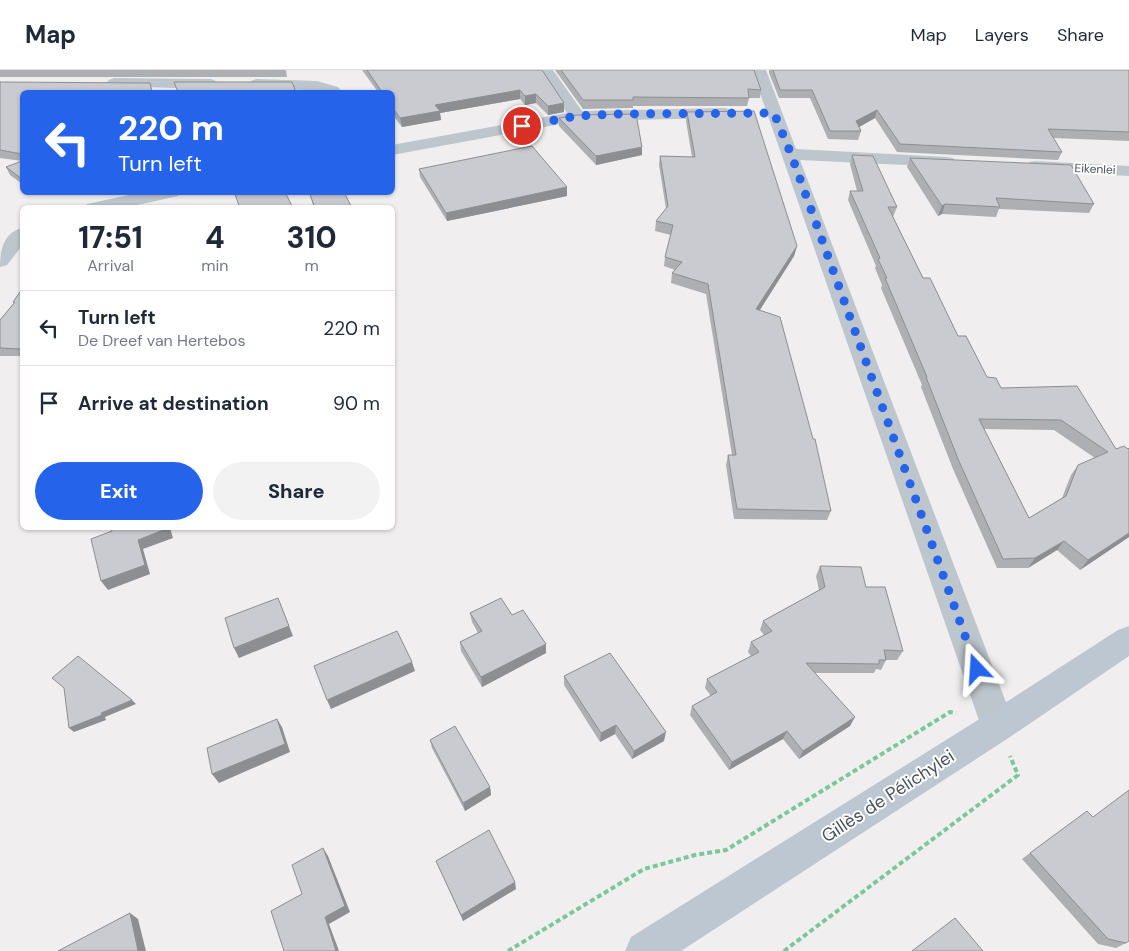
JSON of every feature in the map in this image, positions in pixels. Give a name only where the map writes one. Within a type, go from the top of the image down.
[{"type":"main road","name":"Gillès de Pélichylei","points":[[645,951],[998,726],[1129,639]]},
{"type":"street","points":[[546,70],[577,116]]},
{"type":"street","points":[[759,70],[998,726]]},
{"type":"street","points":[[98,83],[225,84]]},
{"type":"street","points":[[244,84],[317,86],[333,90]]},
{"type":"street","points":[[395,149],[577,116],[774,113]]},
{"type":"street","points":[[791,154],[960,163]]},
{"type":"street","name":"Eikenlei","points":[[1020,166],[1129,171]]},
{"type":"street","points":[[109,205],[157,195]]},
{"type":"street","points":[[0,261],[20,236]]},
{"type":"path","points":[[508,951],[644,869],[695,855],[726,850],[950,712],[998,726],[1018,775],[784,951]]},
{"type":"building","points":[[367,70],[542,70],[564,103],[548,106],[536,94],[525,96],[520,90],[435,105],[440,111],[400,118],[395,111],[395,90],[381,90]]},
{"type":"building","points":[[561,70],[754,70],[761,90],[748,89],[749,98],[633,97],[633,100],[583,100]]},
{"type":"building","points":[[773,70],[1129,70],[1129,132],[1048,129],[1062,152],[900,144],[877,110],[856,121],[861,131],[830,131],[812,90],[780,90]]},
{"type":"building","points":[[0,82],[150,83],[152,90],[20,90],[20,154],[0,150]]},
{"type":"building","points":[[174,82],[292,82],[295,90],[177,90]]},
{"type":"building","points":[[754,111],[797,246],[756,309],[780,317],[813,439],[815,439],[831,511],[737,509],[728,455],[736,455],[708,284],[672,273],[682,262],[665,257],[673,225],[656,221],[668,206],[660,156],[695,157],[687,112]]},
{"type":"building","points":[[636,114],[642,147],[596,156],[559,118],[577,115]]},
{"type":"building","points":[[532,146],[567,187],[446,213],[419,169]]},
{"type":"building","points":[[852,155],[873,156],[897,207],[888,207],[923,278],[930,278],[958,336],[966,336],[987,377],[996,378],[1001,388],[1077,386],[1116,449],[1124,446],[1129,448],[1129,533],[1088,560],[1064,541],[1035,558],[1003,559],[958,459],[927,377],[885,278],[887,278],[878,259],[880,258],[850,191],[863,191]],"holes":[[[979,419],[1061,420],[1108,452],[1078,465],[1066,496],[1029,518]]]},
{"type":"building","points":[[910,158],[1071,165],[1094,204],[996,198],[1000,207],[945,204],[942,206]]},
{"type":"building","points":[[20,162],[20,178],[6,167]]},
{"type":"building","points":[[235,195],[286,195],[292,205],[239,205]]},
{"type":"building","points":[[310,195],[346,195],[350,205],[314,205]]},
{"type":"building","points":[[20,292],[20,349],[0,348],[0,320],[15,302],[13,302]]},
{"type":"building","points":[[163,530],[138,540],[145,565],[101,581],[91,539],[112,531]]},
{"type":"building","points":[[820,566],[861,567],[866,587],[885,587],[903,651],[884,650],[886,660],[879,660],[879,664],[806,663],[855,717],[803,751],[787,731],[732,762],[692,706],[717,692],[707,679],[759,652],[751,642],[772,631],[763,621],[825,587]]},
{"type":"building","points":[[278,598],[289,626],[234,648],[225,618]]},
{"type":"building","points":[[501,598],[512,615],[523,610],[546,644],[481,677],[460,642],[482,631],[470,613]]},
{"type":"building","points":[[397,631],[412,662],[327,700],[314,666]]},
{"type":"building","points":[[610,653],[666,732],[634,751],[616,725],[601,733],[564,676]]},
{"type":"building","points":[[78,656],[132,700],[101,713],[102,715],[69,728],[64,688],[52,678]]},
{"type":"building","points":[[277,719],[285,744],[212,774],[207,748]]},
{"type":"building","points":[[455,726],[490,787],[463,803],[430,740]]},
{"type":"building","points":[[1129,790],[1129,941],[1126,943],[1108,939],[1030,853],[1087,811],[1093,817]]},
{"type":"building","points":[[489,830],[515,882],[461,915],[436,861]]},
{"type":"building","points":[[323,848],[345,906],[325,917],[336,951],[284,951],[271,911],[302,894],[292,865]]},
{"type":"building","points":[[130,913],[138,951],[58,951]]},
{"type":"building","points":[[955,918],[983,951],[912,951]]},
{"type":"route","points":[[522,126],[577,116],[774,113],[791,154],[977,669]]}]
